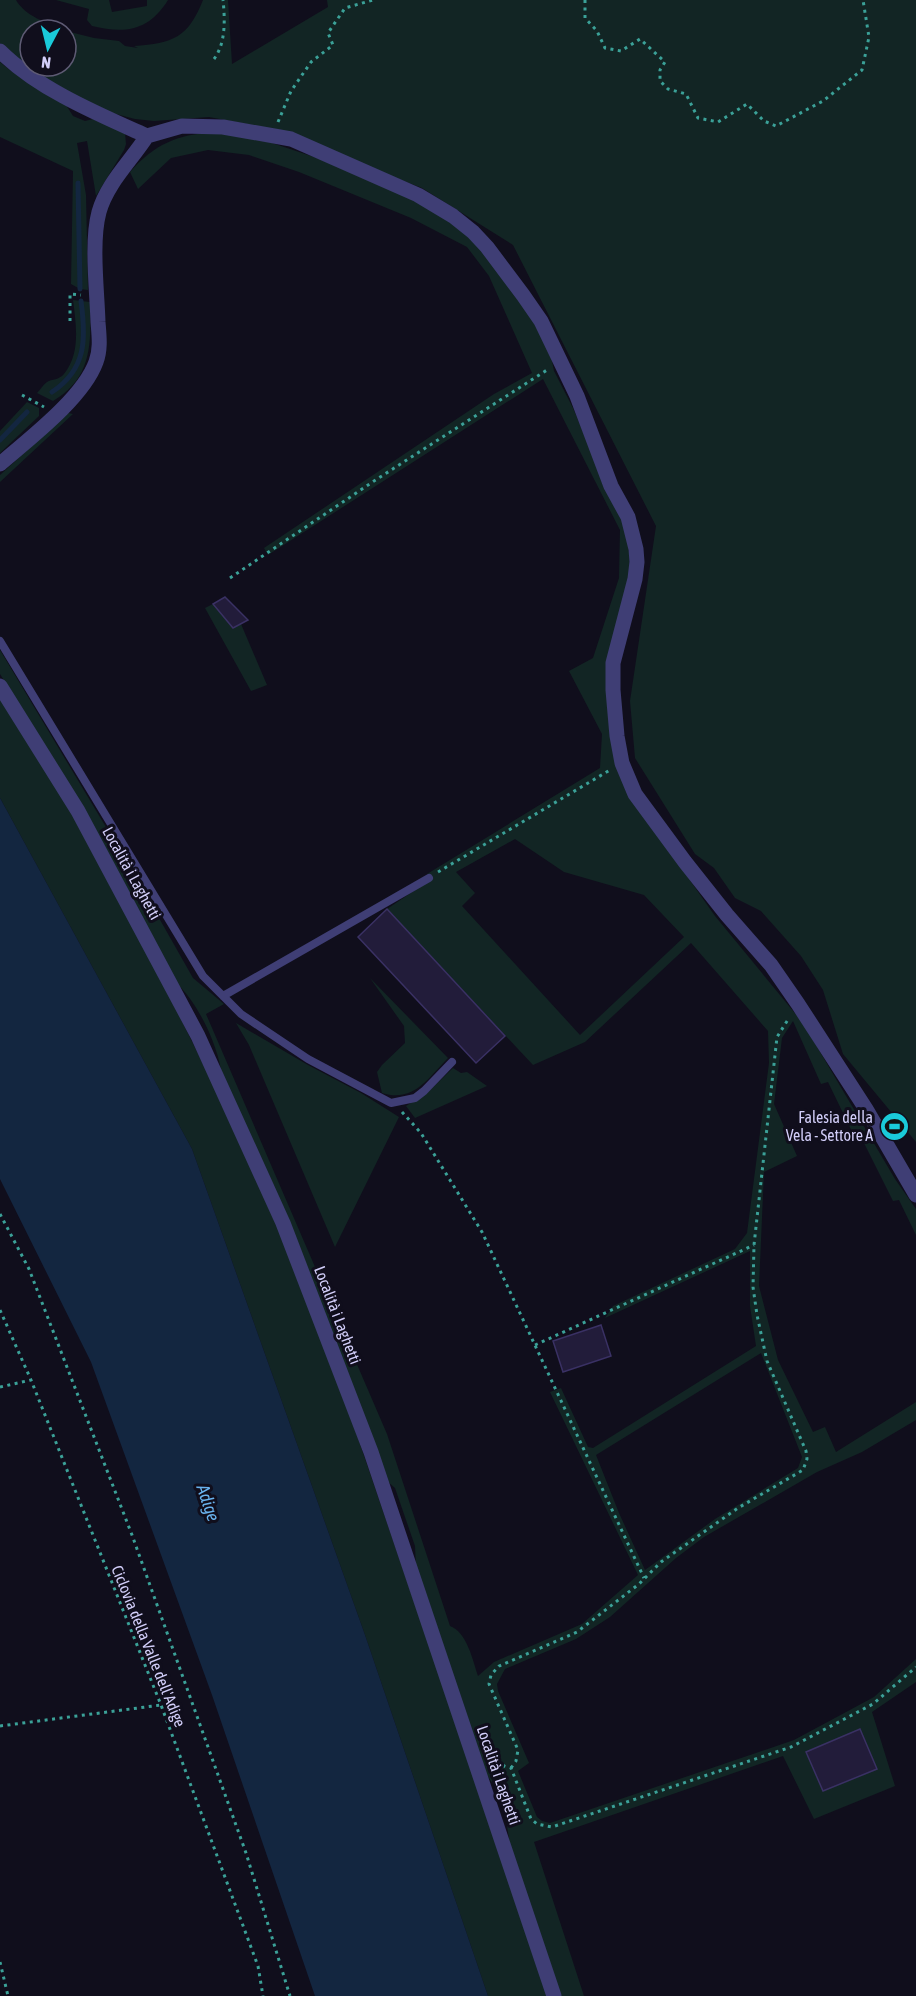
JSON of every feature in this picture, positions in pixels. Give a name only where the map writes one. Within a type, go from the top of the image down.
[{"type":"street","points":[[0,51],[42,84],[147,136]]},
{"type":"street","points":[[0,464],[78,393],[97,362],[99,346],[96,260],[98,215],[115,179],[147,136],[182,126],[224,127],[291,138],[418,195],[453,216],[487,247],[541,321],[577,396],[611,486],[628,517],[638,562],[613,663],[613,690],[622,763],[636,794],[727,915],[771,965],[866,1109],[916,1196]]},
{"type":"street","name":"Località i Laghetti","points":[[0,686],[78,811],[129,905],[198,1036],[284,1223],[370,1452],[554,1996]]},
{"type":"lane","points":[[0,641],[203,976],[241,1014],[308,1059],[391,1103],[415,1098],[424,1092],[452,1062]]},
{"type":"lane","points":[[223,996],[429,878]]},
{"type":"path","points":[[214,59],[222,43],[225,16],[223,0]]},
{"type":"path","points":[[266,134],[280,119],[291,91],[311,62],[333,45],[328,33],[345,8],[373,0]]},
{"type":"path","points":[[585,0],[585,18],[597,31],[604,48],[621,51],[640,39],[665,62],[660,70],[660,81],[668,89],[686,94],[698,118],[718,122],[747,104],[764,121],[776,126],[823,101],[862,70],[869,37],[862,0]]},
{"type":"path","points":[[70,321],[70,294],[97,298]]},
{"type":"path","points":[[230,578],[374,481],[560,362]]},
{"type":"path","points":[[21,395],[56,414]]},
{"type":"path","points":[[429,878],[622,763]]},
{"type":"path","points":[[511,1768],[516,1761],[518,1750],[489,1684],[491,1675],[499,1666],[578,1632],[645,1578],[661,1562],[738,1508],[803,1470],[806,1451],[767,1361],[754,1296],[754,1245],[777,1037],[798,1004]]},
{"type":"path","points":[[391,1103],[421,1133],[482,1232],[645,1578]]},
{"type":"path","points":[[0,1214],[30,1269],[132,1535],[246,1853],[290,1996]]},
{"type":"path","points":[[535,1345],[754,1245]]},
{"type":"path","name":"Ciclovia della Valle dell'Adige","points":[[0,1310],[31,1380],[160,1705],[258,1965],[263,1996]]},
{"type":"path","points":[[0,1387],[31,1380]]},
{"type":"path","points":[[511,1768],[531,1819],[537,1824],[552,1827],[791,1747],[873,1704],[916,1667]]},
{"type":"path","points":[[0,1726],[160,1705]]},
{"type":"path","points":[[485,1743],[496,1759],[504,1766],[511,1768]]},
{"type":"path","points":[[0,1962],[8,1996]]},
{"type":"green space","points":[[0,0],[16,0],[20,6],[37,18],[18,18],[18,58],[0,43]]},
{"type":"green space","points":[[56,0],[109,0],[112,12],[147,6],[147,0],[168,0],[153,18],[144,24],[135,28],[115,30],[92,26],[87,20],[89,9]]},
{"type":"green space","points":[[203,0],[228,0],[232,64],[328,7],[327,0],[916,0],[916,1142],[843,1054],[823,990],[801,956],[761,911],[735,898],[714,868],[695,854],[635,758],[630,701],[656,526],[513,245],[422,188],[339,156],[290,132],[209,117],[154,121],[135,119],[112,113],[44,78],[78,78],[78,34],[119,41],[125,46],[138,48],[134,46],[159,43],[178,36],[185,30]]},
{"type":"green space","points":[[0,62],[18,75],[18,78],[22,78],[66,105],[73,116],[85,121],[93,119],[125,133],[124,150],[96,196],[87,141],[77,143],[86,195],[88,290],[71,284],[73,171],[0,137]]},
{"type":"green space","points":[[214,132],[269,142],[353,170],[442,214],[477,242],[537,326],[551,356],[554,371],[573,408],[602,477],[625,517],[631,570],[616,625],[617,758],[687,876],[715,916],[803,1023],[895,1179],[916,1209],[916,1235],[899,1200],[893,1201],[863,1141],[857,1142],[828,1082],[821,1084],[793,1021],[782,1038],[774,1104],[797,1156],[764,1172],[759,1286],[778,1360],[813,1432],[825,1427],[836,1452],[916,1402],[916,1420],[862,1452],[817,1472],[704,1537],[676,1558],[610,1617],[576,1639],[505,1669],[497,1684],[529,1763],[518,1771],[537,1817],[550,1823],[794,1740],[874,1697],[916,1659],[916,1682],[872,1712],[895,1786],[814,1819],[783,1756],[534,1842],[584,1996],[559,1996],[510,1846],[505,1811],[495,1787],[482,1768],[416,1567],[415,1546],[395,1488],[387,1481],[222,1078],[212,1040],[200,1014],[176,983],[69,786],[0,674],[0,650],[134,874],[193,978],[224,1004],[206,1014],[387,1434],[450,1626],[461,1634],[465,1641],[478,1676],[494,1662],[582,1624],[638,1575],[550,1392],[561,1388],[588,1447],[593,1448],[756,1346],[750,1306],[750,1251],[605,1318],[613,1306],[735,1249],[747,1233],[769,1063],[768,1031],[691,943],[585,1042],[533,1065],[387,909],[430,880],[427,874],[600,768],[602,734],[569,671],[593,658],[619,578],[620,530],[543,379],[268,555],[264,548],[494,394],[532,373],[489,276],[467,247],[411,218],[299,172],[249,155],[208,150],[171,158],[138,189],[130,172],[148,154],[177,139]],"holes":[[[515,839],[564,872],[644,895],[684,937],[580,1035],[462,906],[475,893],[456,872]],[[761,1353],[802,1457],[798,1468],[715,1519],[645,1570],[596,1455]]]},
{"type":"green space","points":[[73,300],[90,302],[87,358],[76,381],[53,401],[37,393],[47,382],[64,374],[73,357],[76,338]]},
{"type":"green space","points":[[27,402],[39,408],[39,416],[0,453],[0,431]]},
{"type":"green space","points":[[68,413],[73,414],[0,482],[0,475]]},
{"type":"green space","points":[[213,604],[241,624],[267,685],[251,691],[205,608]]},
{"type":"green space","points":[[0,698],[55,783],[131,918],[210,1078],[279,1228],[334,1368],[549,1996],[488,1996],[365,1635],[192,1149],[0,798]]},
{"type":"green space","points":[[370,978],[448,1058],[420,1087],[403,1095],[382,1093],[377,1072],[405,1043],[404,1026]]},
{"type":"green space","points":[[236,1023],[361,1093],[399,1117],[335,1247],[249,1045]]},
{"type":"green space","points":[[453,1068],[461,1073],[467,1072],[487,1086],[415,1118],[406,1106],[427,1093]]},
{"type":"water","name":"Adige","points":[[0,798],[192,1149],[365,1635],[488,1996],[315,1996],[212,1695],[91,1362],[0,1179]]},
{"type":"building","points":[[225,597],[248,620],[233,628],[213,604]]},
{"type":"building","points":[[387,909],[505,1036],[476,1063],[358,937]]},
{"type":"building","points":[[601,1325],[611,1356],[563,1372],[553,1341]]},
{"type":"building","points":[[860,1729],[877,1769],[823,1791],[806,1752]]},
{"type":"waterway","points":[[78,183],[80,289]]},
{"type":"waterway","points":[[52,392],[72,373],[82,352],[84,328],[81,301]]},
{"type":"waterway","points":[[0,440],[27,412]]},
{"type":"place","name":"Falesia della Vela - Settore A","points":[[894,1126]]}]
